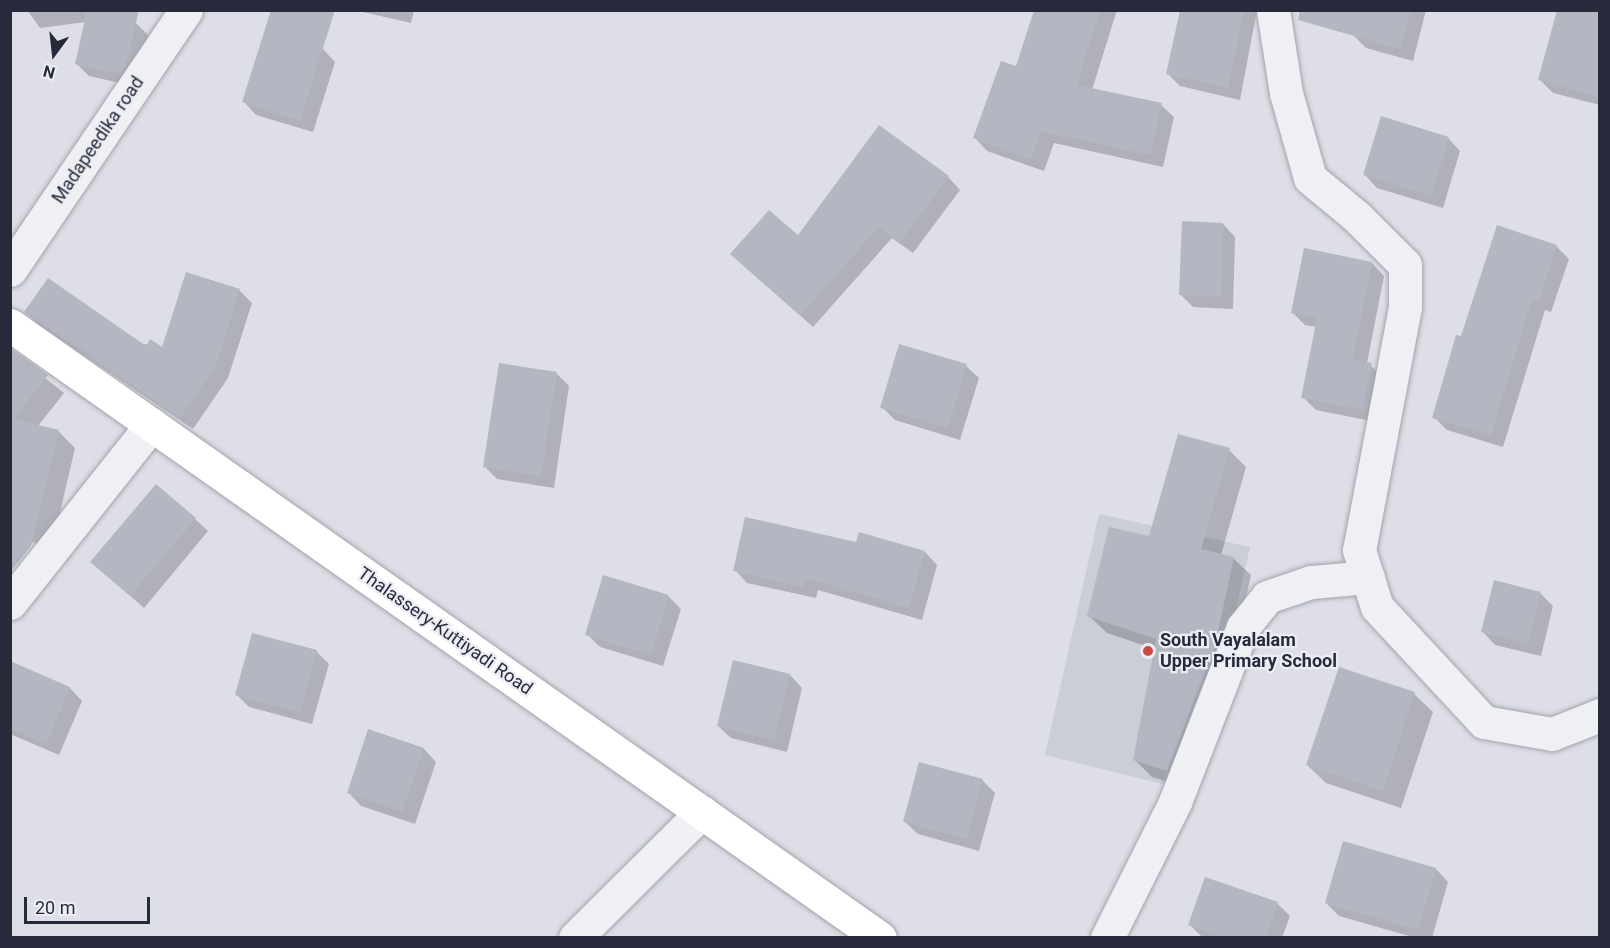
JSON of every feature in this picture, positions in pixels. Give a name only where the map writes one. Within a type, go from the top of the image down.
[{"type":"main road","name":"Thalassery-Kuttiyadi Road","points":[[10,325],[880,938]]},
{"type":"street","name":"Madapeedika road","points":[[10,270],[186,10]]},
{"type":"street","points":[[1273,10],[1286,93],[1310,178],[1356,216],[1405,265],[1405,307],[1359,550],[1377,607],[1484,722],[1552,734],[1599,715]]},
{"type":"street","points":[[10,603],[152,424]]},
{"type":"street","points":[[1107,938],[1175,802],[1243,627],[1267,597],[1311,582],[1368,577]]},
{"type":"street","points":[[575,938],[702,812]]},
{"type":"shaded area","name":"South Vayalalam Upper Primary School","points":[[1099,514],[1250,547],[1195,792],[1045,755]]},
{"type":"building","points":[[87,10],[139,10],[126,65],[120,74],[75,64]]},
{"type":"building","points":[[271,10],[335,10],[300,121],[242,102]]},
{"type":"building","points":[[1034,10],[1100,10],[1077,85],[1162,103],[1150,155],[1041,131],[1031,159],[973,138],[1001,61],[1016,66]]},
{"type":"building","points":[[1180,10],[1244,10],[1228,88],[1166,74]]},
{"type":"building","points":[[1300,10],[1411,10],[1400,49],[1298,20]]},
{"type":"building","points":[[1557,10],[1599,10],[1599,97],[1538,80]]},
{"type":"building","points":[[1381,116],[1449,137],[1431,196],[1363,175]]},
{"type":"building","points":[[879,125],[949,176],[900,242],[879,227],[800,315],[730,254],[769,210],[798,235]]},
{"type":"building","points":[[1182,221],[1223,223],[1221,297],[1179,295]]},
{"type":"building","points":[[1497,225],[1557,245],[1539,301],[1532,299],[1491,435],[1432,418],[1456,335],[1461,336]]},
{"type":"building","points":[[1304,248],[1372,262],[1353,359],[1372,363],[1363,410],[1301,398],[1317,318],[1291,313]]},
{"type":"building","points":[[186,272],[240,289],[216,365],[180,418],[24,312],[48,278],[146,346],[150,339],[162,347]]},
{"type":"building","points":[[899,344],[967,364],[948,428],[880,408]]},
{"type":"building","points":[[10,348],[48,375],[14,419],[59,430],[31,546],[10,572]]},
{"type":"building","points":[[499,363],[557,372],[541,476],[483,467]]},
{"type":"building","points":[[1178,434],[1230,448],[1201,549],[1234,557],[1215,646],[1167,771],[1133,760],[1156,639],[1087,616],[1109,527],[1149,536]]},
{"type":"building","points":[[156,484],[196,518],[130,596],[90,562]]},
{"type":"building","points":[[745,517],[856,542],[859,532],[925,551],[909,608],[805,578],[803,587],[733,571]]},
{"type":"building","points":[[603,575],[669,595],[651,655],[585,635]]},
{"type":"building","points":[[1494,580],[1541,592],[1528,644],[1481,632]]},
{"type":"building","points":[[252,633],[317,650],[300,712],[235,695]]},
{"type":"building","points":[[733,660],[790,674],[774,740],[717,726]]},
{"type":"building","points":[[10,661],[70,687],[46,744],[10,728]]},
{"type":"building","points":[[1339,667],[1415,692],[1383,791],[1306,765]]},
{"type":"building","points":[[368,729],[424,748],[402,812],[347,793]]},
{"type":"building","points":[[919,762],[983,779],[967,839],[903,822]]},
{"type":"building","points":[[1343,841],[1436,868],[1418,930],[1325,903]]},
{"type":"building","points":[[1205,877],[1278,902],[1266,938],[1225,938],[1188,925]]},
{"type":"place","name":"South Vayalalam Upper Primary School","points":[[1148,651]]}]
